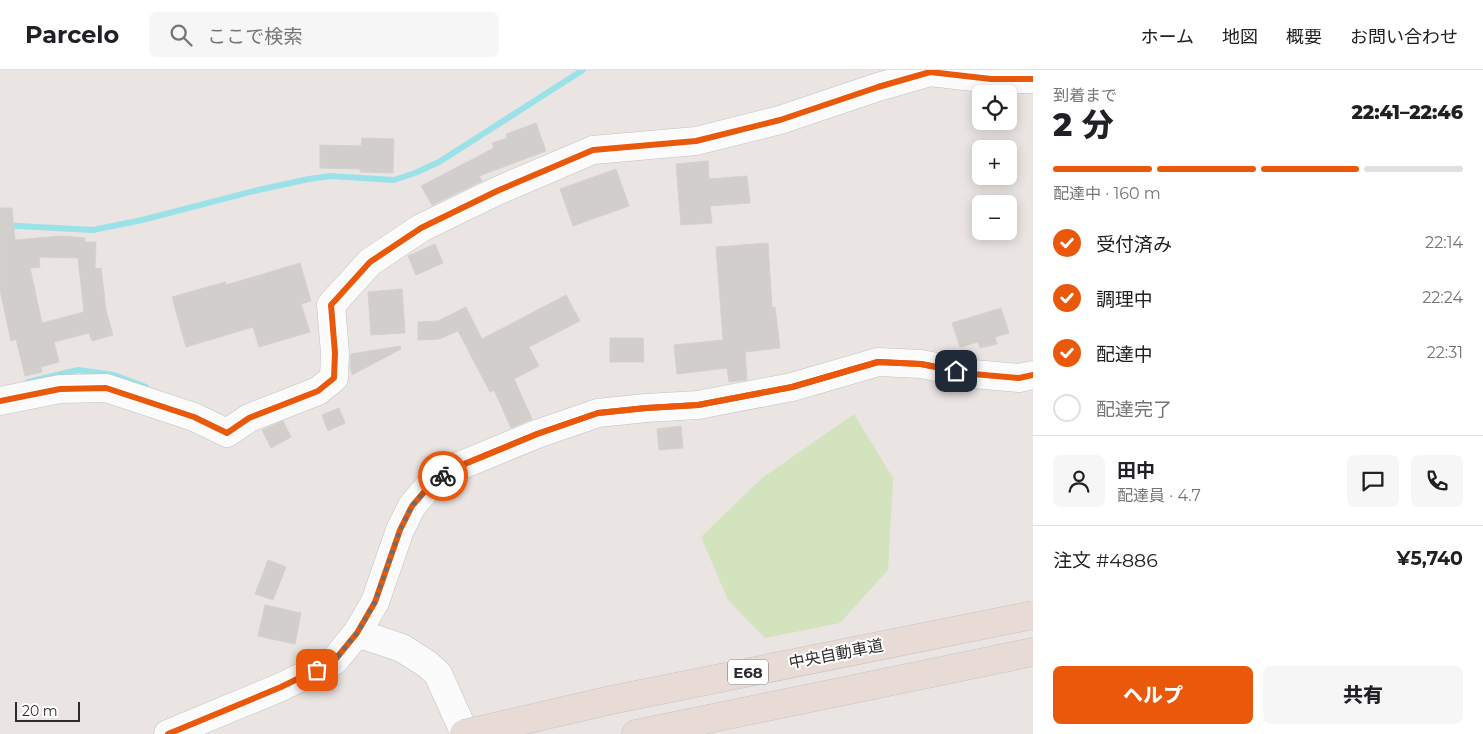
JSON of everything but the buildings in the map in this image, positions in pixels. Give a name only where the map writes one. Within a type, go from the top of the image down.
[{"type":"highway","name":"中央自動車道","points":[[465,734],[611,700],[1033,614]]},
{"type":"highway","name":"E68","points":[[636,734],[1033,652]]},
{"type":"street","points":[[0,401],[60,389],[106,388],[194,417],[227,433],[249,418],[318,391],[334,378],[335,353],[331,305],[370,262],[420,228],[498,191],[593,150],[696,141],[780,120],[878,87],[930,72],[991,79],[1033,79]]},
{"type":"street","points":[[168,734],[281,687],[334,661],[357,633],[375,602],[400,530],[412,506],[431,484],[457,467],[537,434],[598,413],[698,405],[792,387],[878,362],[921,364],[973,374],[1019,378],[1033,375]]},
{"type":"street","points":[[357,633],[402,648],[433,669],[438,674],[465,734]]},
{"type":"green space","points":[[854,414],[893,478],[888,570],[840,623],[765,638],[728,600],[701,537],[762,478]]},
{"type":"waterway","points":[[0,225],[93,230],[142,220],[309,179],[330,176],[394,180],[439,162],[583,70]]},
{"type":"waterway","points":[[28,382],[78,370],[114,375],[146,387]]},
{"type":"cycle path","points":[[0,401],[60,389],[106,388],[194,417],[227,433],[249,418],[318,391],[334,378],[335,353],[331,305],[370,262],[421,228],[497,191],[593,150],[696,141],[780,120],[878,87],[930,72],[991,79],[1033,79]]},
{"type":"cycle path","points":[[168,734],[281,687],[334,661],[357,633],[375,602],[400,530],[412,506],[431,484],[457,467],[537,434],[598,413],[698,405],[792,387],[878,362],[921,364],[973,374],[1019,378],[1033,375]]},
{"type":"way so far","points":[[317,670],[334,661],[357,633],[375,602],[400,530],[412,506],[431,484],[443,476]]},
{"type":"route","points":[[443,476],[457,467],[537,434],[598,413],[698,405],[792,387],[878,362],[921,364],[956,371]]}]
